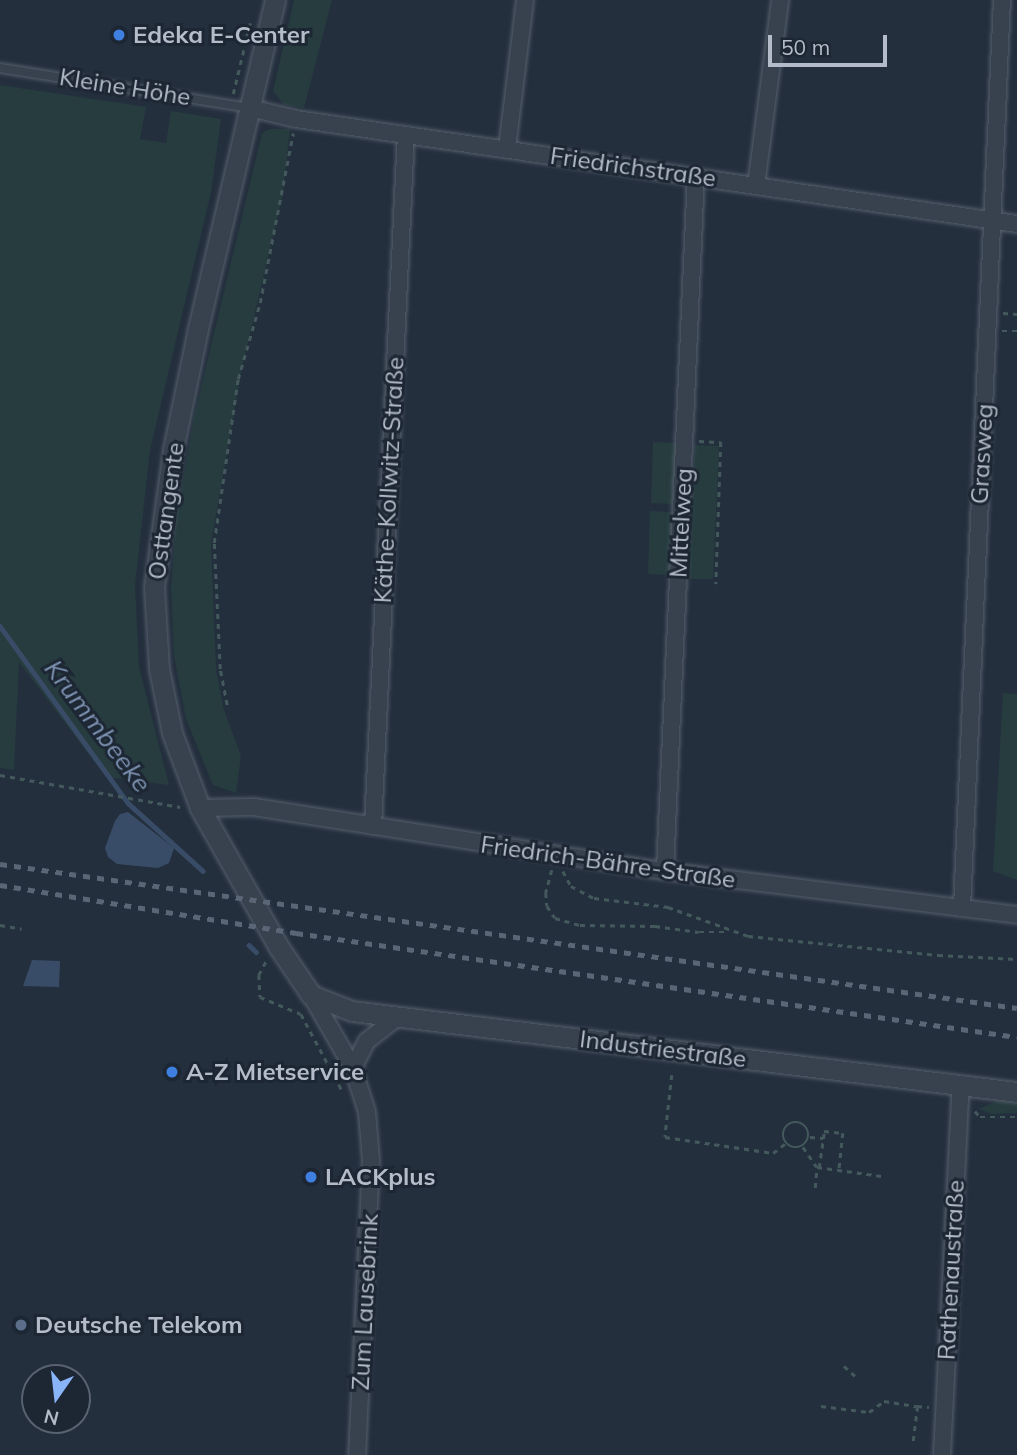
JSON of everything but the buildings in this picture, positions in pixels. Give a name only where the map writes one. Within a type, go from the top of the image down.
[{"type":"street","name":"Osttangente","points":[[275,0],[173,450],[154,587],[159,669],[172,733],[193,808],[311,996]]},
{"type":"street","points":[[507,149],[525,0]]},
{"type":"street","points":[[756,186],[780,0]]},
{"type":"street","name":"Grasweg","points":[[962,908],[1002,0]]},
{"type":"street","name":"Friedrichstraße","points":[[250,108],[406,135],[1017,224]]},
{"type":"street","name":"Käthe-Kollwitz-Straße","points":[[373,826],[406,135]]},
{"type":"street","name":"Mittelweg","points":[[665,871],[696,176]]},
{"type":"street","name":"Friedrich-Bähre-Straße","points":[[193,808],[254,807],[665,871],[1017,915]]},
{"type":"street","name":"Industriestraße","points":[[311,996],[352,1010],[398,1017],[1017,1092]]},
{"type":"street","name":"Zum Lausebrink","points":[[311,996],[353,1068],[367,1112],[371,1160],[357,1455]]},
{"type":"street","points":[[353,1068],[368,1041],[398,1017]]},
{"type":"street","name":"Rathenaustraße","points":[[942,1455],[961,1085]]},
{"type":"lane","name":"Kleine Höhe","points":[[0,68],[250,108]]},
{"type":"path","points":[[227,705],[220,668],[214,543],[238,379],[260,303],[296,118]]},
{"type":"path","points":[[1003,313],[1017,314]]},
{"type":"path","points":[[1002,331],[1017,331]]},
{"type":"path","points":[[693,441],[722,442],[716,584]]},
{"type":"path","points":[[0,775],[193,808]]},
{"type":"path","points":[[733,932],[698,916],[667,907],[610,902],[583,894],[571,886],[558,862],[548,878],[549,912],[563,921],[580,925],[655,926],[699,932],[733,932],[767,939],[1017,959]]},
{"type":"path","points":[[0,925],[22,929]]},
{"type":"path","points":[[268,959],[258,975],[260,997],[301,1014],[346,1101]]},
{"type":"path","points":[[672,1075],[665,1137],[773,1153],[786,1143]]},
{"type":"path","points":[[980,1117],[1017,1117]]},
{"type":"path","points":[[786,1143],[785,1128],[793,1122],[803,1124],[810,1137]]},
{"type":"path","points":[[814,1188],[824,1131],[843,1133],[838,1170]]},
{"type":"path","points":[[786,1143],[795,1148],[803,1147],[810,1137]]},
{"type":"path","points":[[810,1137],[822,1138]]},
{"type":"path","points":[[803,1147],[818,1168],[881,1176]]},
{"type":"path","points":[[844,1366],[855,1376]]},
{"type":"path","points":[[821,1406],[869,1412],[884,1401],[932,1408]]},
{"type":"path","points":[[913,1441],[918,1406]]},
{"type":"green space","points":[[294,0],[332,0],[304,108],[284,105],[273,91]]},
{"type":"green space","points":[[0,85],[146,107],[140,139],[166,143],[171,111],[221,119],[211,192],[150,450],[135,585],[139,667],[169,785],[106,777],[19,662],[14,770],[0,768]]},
{"type":"green space","points":[[270,129],[290,129],[283,194],[242,367],[211,543],[216,670],[224,710],[241,756],[236,793],[213,785],[186,719],[174,656],[171,588],[176,520],[194,417],[262,133]]},
{"type":"green space","points":[[653,442],[676,443],[674,504],[651,503]]},
{"type":"green space","points":[[695,445],[719,446],[713,579],[689,579]]},
{"type":"green space","points":[[650,511],[673,512],[671,575],[648,574]]},
{"type":"green space","points":[[1003,693],[1017,694],[1017,880],[993,871]]},
{"type":"green space","points":[[999,1100],[1017,1103],[1017,1113],[991,1114],[979,1109]]},
{"type":"water","points":[[128,812],[174,848],[169,863],[158,868],[117,864],[108,857],[105,848],[115,821],[120,814]]},
{"type":"water","points":[[32,960],[60,961],[59,987],[23,986]]},
{"type":"waterway","name":"Krummbeeke","points":[[0,626],[128,803],[203,871]]},
{"type":"waterway","name":"Krummbeeke","points":[[249,945],[256,952]]},
{"type":"railway","points":[[0,864],[1017,1008]]},
{"type":"railway","points":[[0,885],[296,933],[1017,1037]]},
{"type":"place","name":"Edeka E-Center","points":[[119,35]]},
{"type":"place","name":"A-Z Mietservice","points":[[172,1072]]},
{"type":"place","name":"LACKplus","points":[[311,1177]]},
{"type":"place","name":"Deutsche Telekom","points":[[21,1325]]}]
